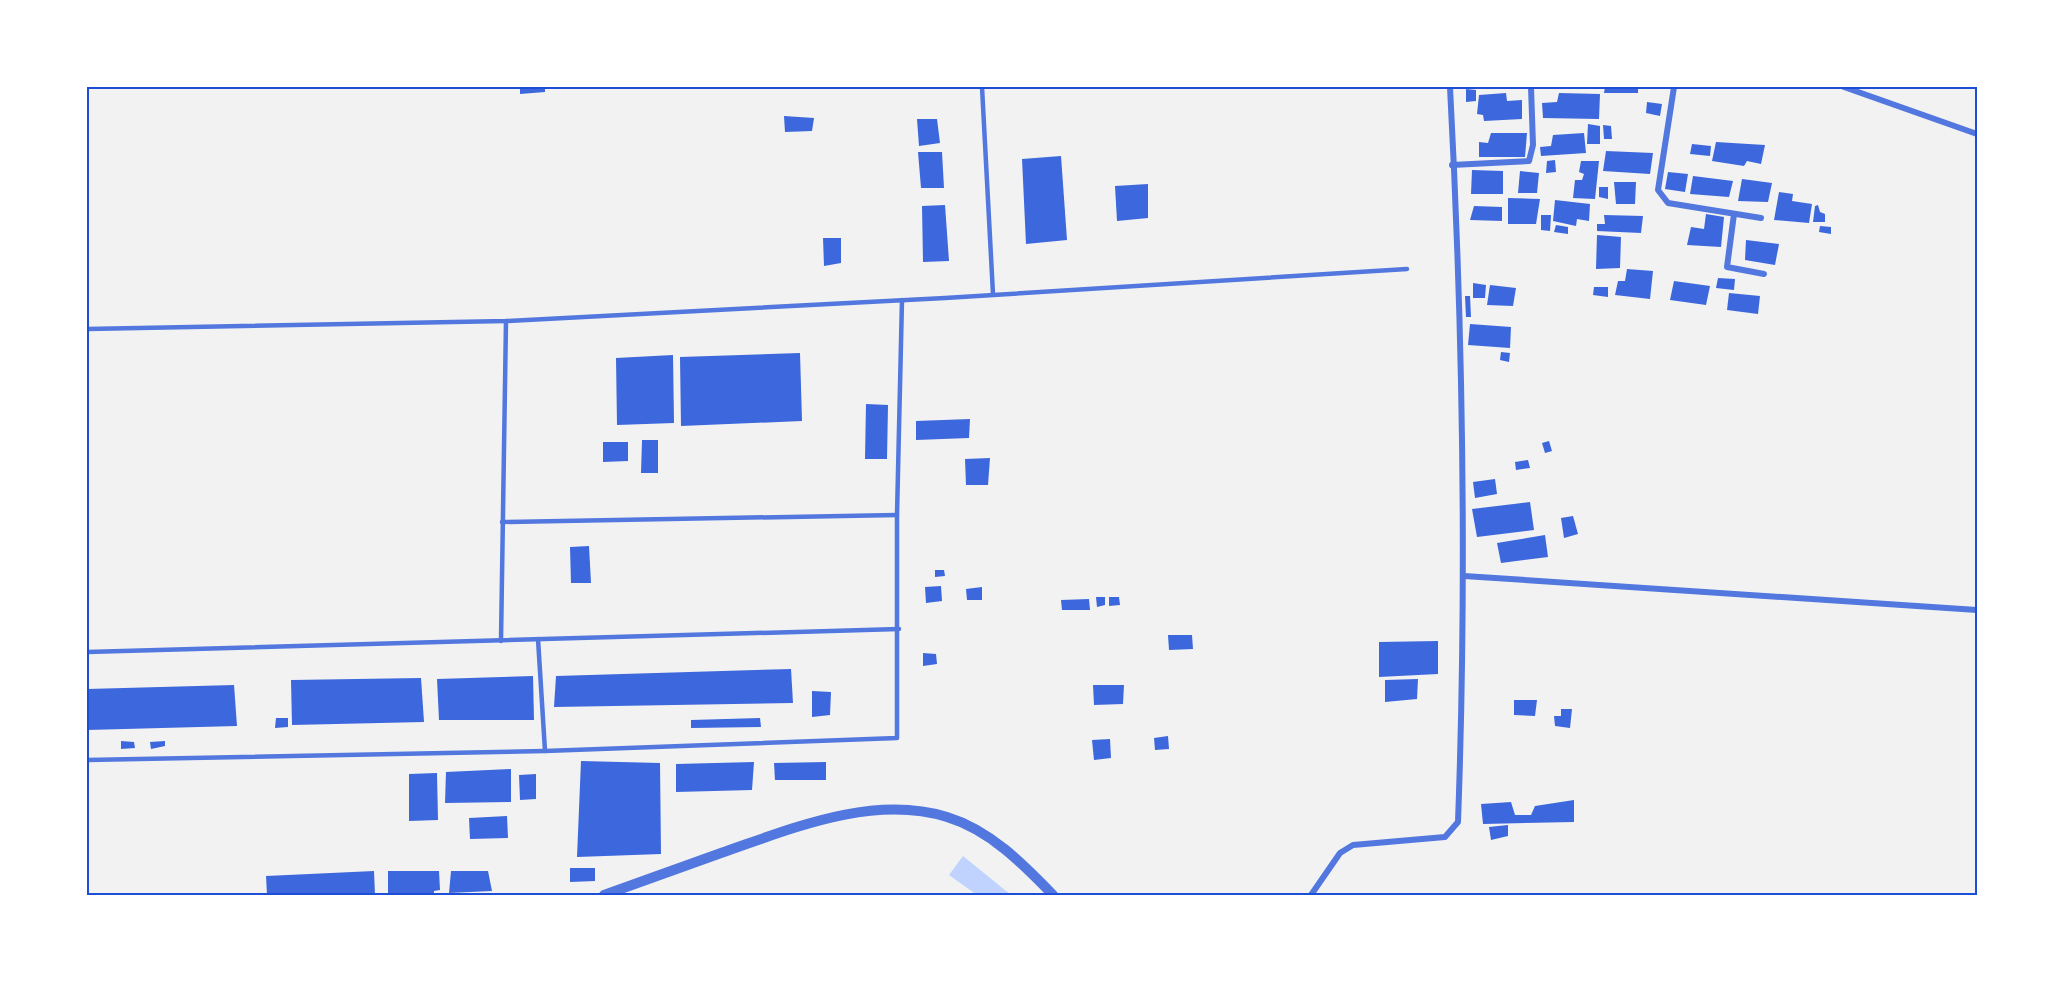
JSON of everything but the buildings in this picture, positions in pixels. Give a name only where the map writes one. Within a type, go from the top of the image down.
[{"type":"street","points":[[1311,895],[1340,853],[1353,845],[1445,837],[1458,822],[1464,576],[1461,361],[1450,87]]},
{"type":"street","points":[[1452,165],[1528,161],[1533,145],[1531,87]]},
{"type":"street","points":[[1674,87],[1658,190],[1668,203],[1761,218]]},
{"type":"street","points":[[1844,87],[1977,134]]},
{"type":"street","points":[[1734,214],[1727,267],[1764,274]]},
{"type":"street","points":[[1464,576],[1977,610]]},
{"type":"street","points":[[604,895],[802,826],[862,812],[907,811],[948,818],[989,837],[1023,865],[1053,895]]},
{"type":"lane","points":[[982,87],[993,294]]},
{"type":"lane","points":[[87,329],[506,321],[902,300],[1407,269]]},
{"type":"lane","points":[[87,760],[545,751],[897,738],[899,629],[897,515],[902,300]]},
{"type":"lane","points":[[501,641],[506,321]]},
{"type":"lane","points":[[502,522],[897,515]]},
{"type":"lane","points":[[87,652],[899,629]]},
{"type":"lane","points":[[538,639],[545,751]]},
{"type":"water","points":[[963,856],[1011,895],[977,895],[949,875]]}]
